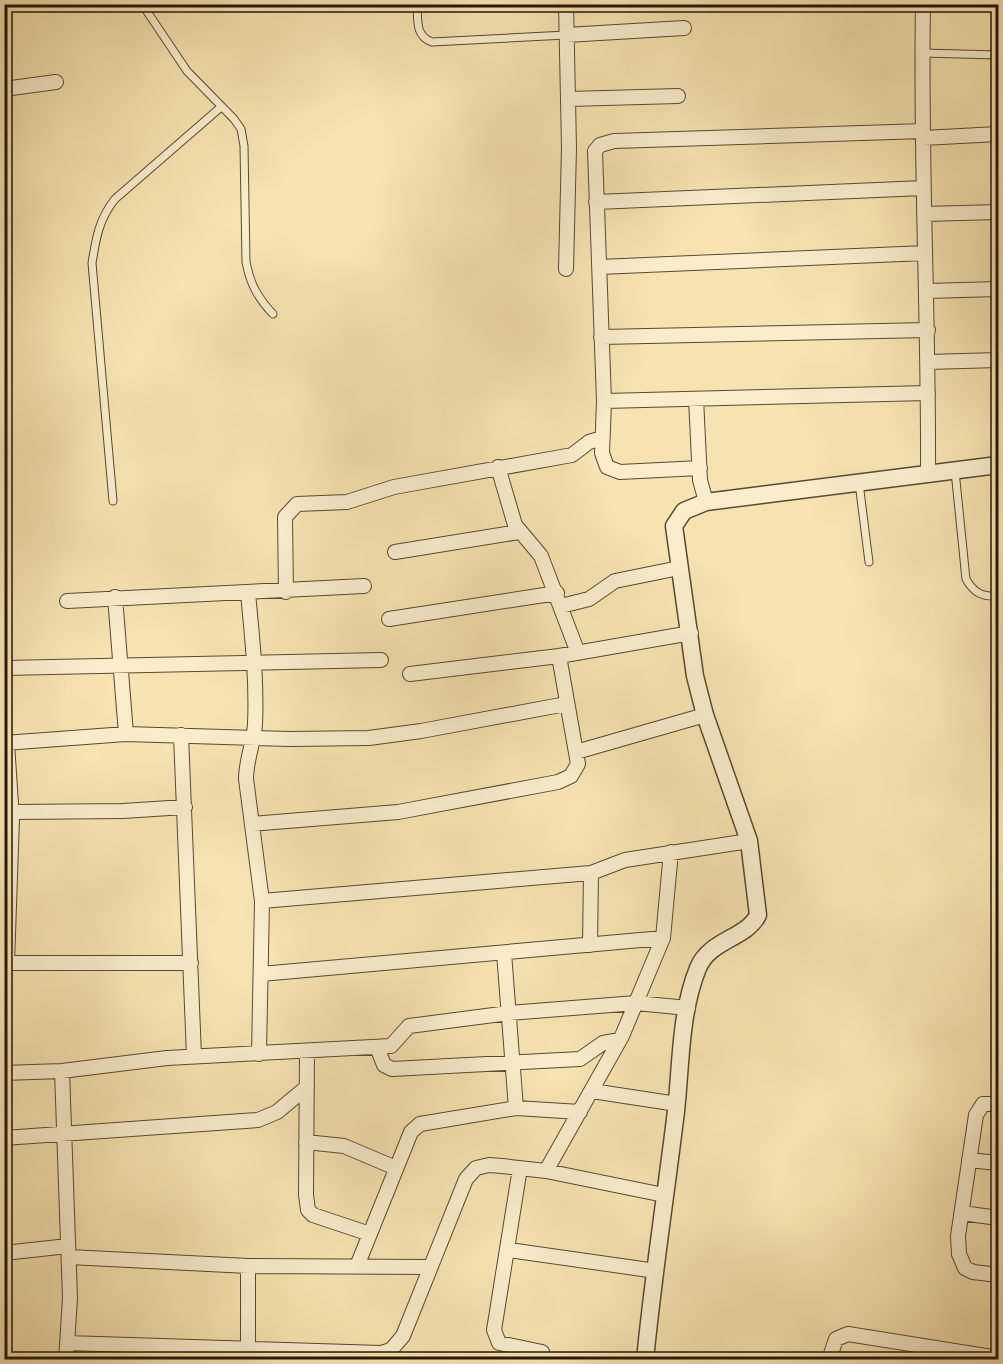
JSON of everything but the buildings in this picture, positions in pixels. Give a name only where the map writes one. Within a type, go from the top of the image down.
[{"type":"street","points":[[566,4],[568,99],[566,269]]},
{"type":"street","points":[[923,4],[922,188],[928,330],[928,475]]},
{"type":"street","points":[[566,35],[684,28]]},
{"type":"street","points":[[4,89],[56,82]]},
{"type":"street","points":[[568,99],[678,96]]},
{"type":"street","points":[[700,468],[612,470],[607,467],[602,453],[604,401],[595,151],[605,142],[999,134]]},
{"type":"street","points":[[596,202],[922,188]]},
{"type":"street","points":[[924,214],[999,212]]},
{"type":"street","points":[[599,267],[926,253]]},
{"type":"street","points":[[927,291],[999,289]]},
{"type":"street","points":[[601,337],[928,330]]},
{"type":"street","points":[[928,363],[999,360]]},
{"type":"street","points":[[604,401],[928,393]]},
{"type":"street","points":[[696,399],[701,489],[706,502]]},
{"type":"street","points":[[286,591],[285,517],[297,504],[347,502],[394,487],[572,455],[589,442],[602,438]]},
{"type":"street","points":[[645,1359],[688,1008],[699,965],[713,949],[754,924],[758,915],[749,841],[705,715],[695,676],[691,633],[674,526],[684,511],[706,502],[999,465]]},
{"type":"street","points":[[498,467],[519,532],[541,556],[578,653]]},
{"type":"street","points":[[395,552],[519,532]]},
{"type":"street","points":[[389,619],[559,600],[589,599],[615,581],[679,568]]},
{"type":"street","points":[[67,601],[364,586]]},
{"type":"street","points":[[248,593],[254,662],[253,737],[246,770],[262,901],[259,1054]]},
{"type":"street","points":[[115,597],[126,734]]},
{"type":"street","points":[[410,674],[559,656],[691,633]]},
{"type":"street","points":[[252,824],[398,812],[558,782],[576,771],[578,764],[559,656]]},
{"type":"street","points":[[4,668],[381,660]]},
{"type":"street","points":[[191,963],[5,963],[12,812],[6,743],[126,734],[290,739],[396,735],[566,704]]},
{"type":"street","points":[[576,752],[705,715]]},
{"type":"street","points":[[181,735],[194,1056]]},
{"type":"street","points":[[12,812],[123,811],[185,807]]},
{"type":"street","points":[[262,901],[591,873],[625,860],[749,841]]},
{"type":"street","points":[[546,1171],[620,1040],[663,938],[671,852]]},
{"type":"street","points":[[590,945],[591,873]]},
{"type":"street","points":[[261,974],[663,938]]},
{"type":"street","points":[[504,953],[516,1108]]},
{"type":"street","points":[[4,1073],[62,1071],[194,1056],[377,1047],[397,1043],[409,1026],[509,1013],[636,1003],[688,1008]]},
{"type":"street","points":[[377,1047],[384,1065],[392,1069],[580,1059],[603,1043],[620,1040]]},
{"type":"street","points":[[308,1051],[306,1142],[308,1210],[313,1215],[370,1234]]},
{"type":"street","points":[[62,1071],[69,1252],[66,1359]]},
{"type":"street","points":[[4,1138],[258,1120],[277,1112],[307,1087]]},
{"type":"street","points":[[592,1091],[676,1104]]},
{"type":"street","points":[[999,1104],[983,1104],[976,1115],[958,1236],[961,1262],[965,1268],[973,1272],[999,1275]]},
{"type":"street","points":[[357,1266],[411,1132],[420,1124],[516,1108],[580,1112]]},
{"type":"street","points":[[306,1142],[344,1146],[396,1168]]},
{"type":"street","points":[[969,1160],[999,1163]]},
{"type":"street","points":[[68,1343],[219,1354],[248,1349],[314,1356],[381,1353],[392,1350],[403,1336],[466,1179],[476,1168],[489,1165],[546,1171],[664,1195]]},
{"type":"street","points":[[520,1168],[495,1337],[507,1346],[542,1352]]},
{"type":"street","points":[[962,1214],[999,1218]]},
{"type":"street","points":[[509,1250],[656,1271]]},
{"type":"street","points":[[4,1253],[69,1252],[248,1266],[430,1267]]},
{"type":"street","points":[[248,1266],[248,1349]]},
{"type":"street","points":[[829,1359],[836,1339],[848,1334],[999,1358]]},
{"type":"lane","points":[[141,4],[187,71],[241,129],[244,146],[246,262],[249,280],[259,299],[273,314]]},
{"type":"lane","points":[[417,4],[420,34],[432,42],[566,35]]},
{"type":"lane","points":[[922,53],[999,55]]},
{"type":"lane","points":[[113,501],[92,263],[97,233],[103,214],[115,200],[221,107]]},
{"type":"lane","points":[[955,471],[966,579],[972,590],[980,595],[999,596]]},
{"type":"lane","points":[[859,483],[869,562]]}]
